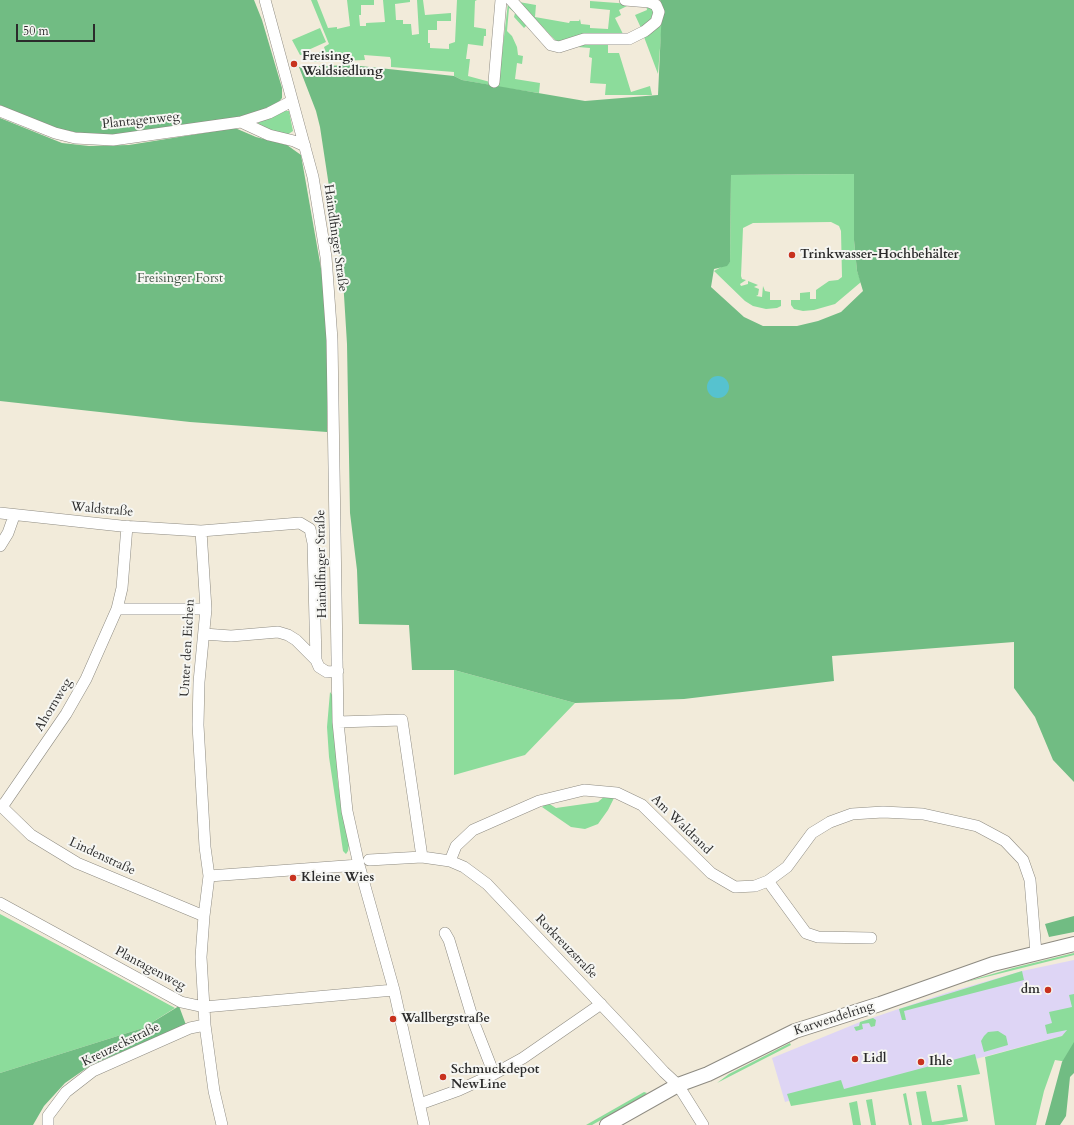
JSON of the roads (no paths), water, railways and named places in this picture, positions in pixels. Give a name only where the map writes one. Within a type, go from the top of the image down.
[{"type":"main road","name":"Karwendelring","points":[[607,1125],[678,1085],[708,1074],[795,1030],[880,1004],[971,971],[1036,952],[1074,944]]},
{"type":"street","name":"Haindlfinger Straße","points":[[265,0],[275,44],[313,177],[326,257],[332,333],[338,722],[347,811],[359,865],[394,990],[424,1125]]},
{"type":"street","points":[[494,82],[501,0]]},
{"type":"street","points":[[511,0],[551,45],[559,47],[584,39],[629,39],[645,31],[656,22],[659,12],[656,5],[649,2],[625,0]]},
{"type":"street","name":"Plantagenweg","points":[[0,111],[55,133],[91,140],[113,140],[141,138],[241,122],[269,113],[292,101]]},
{"type":"street","points":[[241,122],[270,135],[294,141],[305,146]]},
{"type":"street","name":"Waldstraße","points":[[0,514],[127,526],[202,531]]},
{"type":"street","points":[[0,546],[8,533],[14,516]]},
{"type":"street","points":[[202,531],[300,523],[310,529],[313,543],[316,660],[319,667],[327,672],[338,671]]},
{"type":"street","name":"Ahornweg","points":[[1,806],[66,714],[86,679],[117,609],[122,588],[127,526]]},
{"type":"street","name":"Unter den Eichen","points":[[202,531],[206,608],[198,682],[198,725],[205,847],[209,876],[204,916],[202,957],[204,1007]]},
{"type":"street","points":[[117,609],[206,608]]},
{"type":"street","points":[[204,634],[231,636],[278,632],[296,640],[316,660]]},
{"type":"street","points":[[338,722],[402,720],[422,857]]},
{"type":"street","name":"Am Waldrand","points":[[450,861],[456,846],[464,837],[494,820],[557,796],[584,790],[601,790],[623,795],[642,805],[711,873],[735,887],[755,886],[768,881],[787,867],[812,833],[830,822],[852,814],[883,812],[923,814],[977,826],[1005,841],[1023,860],[1030,880],[1036,952]]},
{"type":"street","name":"Lindenstraße","points":[[1,806],[31,835],[77,863],[204,916]]},
{"type":"street","name":"Rotkreuzstraße","points":[[369,860],[422,857],[450,861],[464,867],[487,884],[678,1085],[704,1125]]},
{"type":"street","points":[[209,876],[359,865]]},
{"type":"street","points":[[768,881],[806,933],[818,937],[871,938]]},
{"type":"street","name":"Plantagenweg","points":[[0,903],[181,1002],[204,1007]]},
{"type":"street","points":[[445,933],[449,940],[474,1024],[494,1074]]},
{"type":"street","points":[[222,1125],[214,1091],[204,1007],[394,990]]},
{"type":"street","points":[[420,1104],[459,1090],[494,1074],[523,1058],[601,1004]]},
{"type":"street","name":"Kreuzeckstraße","points":[[48,1125],[48,1116],[66,1092],[93,1071],[190,1028],[205,1025]]},
{"type":"water","points":[[714,376],[722,376],[729,383],[729,391],[722,398],[714,398],[707,391],[707,383]]},
{"type":"place","name":"Freising, Waldsiedlung","points":[[294,64]]},
{"type":"place","name":"Trinkwasser-Hochbehälter","points":[[792,255]]},
{"type":"place","name":"Kleine Wies","points":[[293,878]]},
{"type":"place","name":"dm","points":[[1048,990]]},
{"type":"place","name":"Wallbergstraße","points":[[393,1019]]},
{"type":"place","name":"Lidl","points":[[855,1059]]},
{"type":"place","name":"Ihle","points":[[921,1062]]},
{"type":"place","name":"Schmuckdepot NewLine","points":[[443,1077]]},
{"type":"park label","name":"Freisinger Forst","points":[[180,279]]}]
